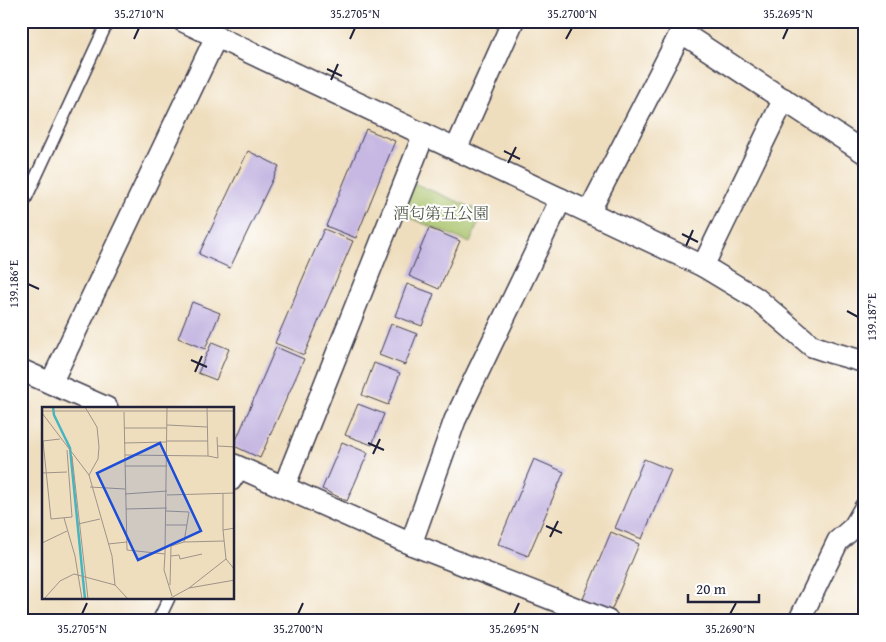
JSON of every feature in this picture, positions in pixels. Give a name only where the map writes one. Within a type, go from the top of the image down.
[{"type":"street","points":[[183,21],[703,266],[756,298],[812,346],[865,362]]},
{"type":"street","points":[[456,150],[513,21]]},
{"type":"street","points":[[589,212],[681,32],[865,153]]},
{"type":"street","points":[[51,383],[216,37]]},
{"type":"street","points":[[703,266],[784,99]]},
{"type":"street","points":[[284,487],[424,134]]},
{"type":"street","points":[[411,544],[455,420],[560,199]]},
{"type":"street","points":[[21,370],[105,407]]},
{"type":"street","points":[[237,473],[284,487],[411,544],[608,621]]},
{"type":"street","points":[[800,621],[838,541],[854,527],[865,508]]},
{"type":"lane","points":[[21,209],[108,21]]},
{"type":"lane","points":[[158,621],[168,600]]},
{"type":"green space","name":"酒匂第五公園","points":[[411,182],[483,212],[470,243],[398,213]]},
{"type":"building","points":[[366,129],[395,141],[356,238],[326,226]]},
{"type":"building","points":[[248,151],[279,166],[230,268],[199,254]]},
{"type":"building","points":[[429,228],[460,241],[439,289],[409,276]]},
{"type":"building","points":[[324,229],[353,241],[304,355],[275,343]]},
{"type":"building","points":[[407,284],[434,294],[422,326],[395,316]]},
{"type":"building","points":[[192,302],[220,313],[205,349],[178,338]]},
{"type":"building","points":[[391,324],[417,334],[405,365],[379,355]]},
{"type":"building","points":[[212,342],[229,349],[216,380],[198,373]]},
{"type":"building","points":[[276,347],[304,359],[260,458],[235,446]]},
{"type":"building","points":[[374,363],[400,373],[388,405],[362,395]]},
{"type":"building","points":[[358,404],[384,414],[372,445],[345,435]]},
{"type":"building","points":[[342,442],[368,453],[347,501],[322,489]]},
{"type":"building","points":[[534,459],[564,472],[528,556],[498,544]]},
{"type":"building","points":[[644,459],[671,470],[642,539],[615,528]]},
{"type":"building","points":[[611,532],[639,544],[611,611],[583,599]]}]
